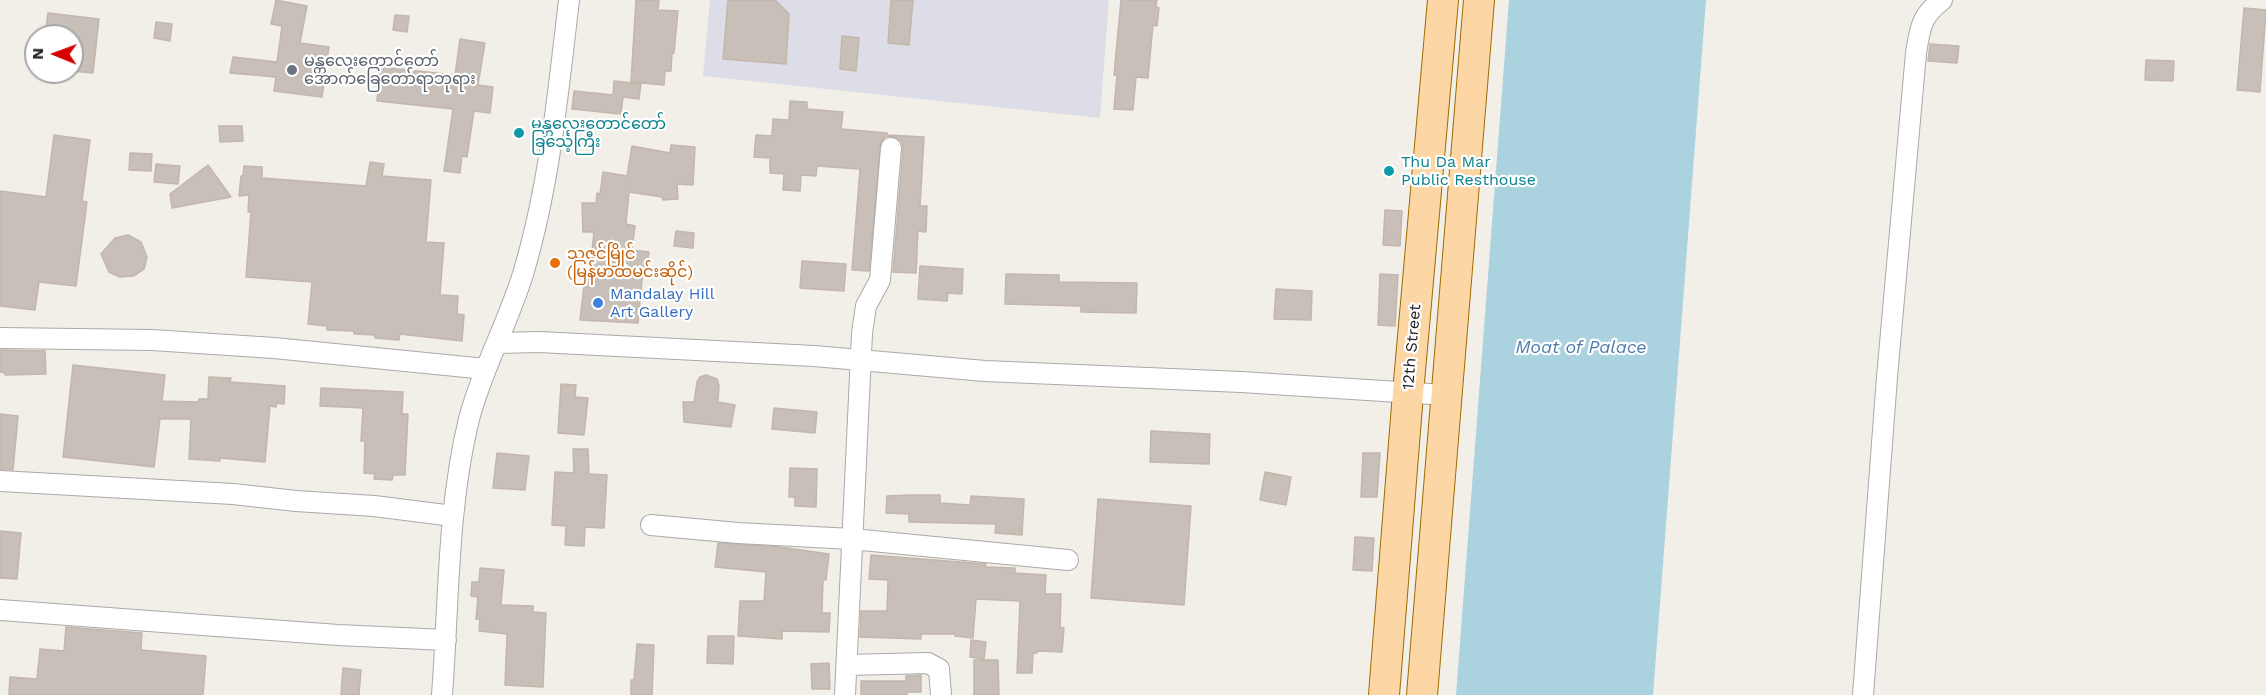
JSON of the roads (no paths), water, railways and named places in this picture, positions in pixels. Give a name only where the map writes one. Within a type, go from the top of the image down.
[{"type":"main road","name":"12th Street","points":[[1384,695],[1443,0]]},
{"type":"main road","points":[[1422,695],[1479,0]]},
{"type":"street","points":[[442,695],[453,516],[469,419],[522,276],[539,217],[550,153],[569,0]]},
{"type":"street","points":[[1863,695],[1887,377],[1916,53],[1925,15],[1942,0]]},
{"type":"street","points":[[845,695],[861,361],[866,306],[880,280],[891,148]]},
{"type":"street","points":[[0,338],[152,340],[263,347],[486,369]]},
{"type":"street","points":[[497,343],[574,343],[814,356],[985,371],[1241,382],[1446,395]]},
{"type":"street","points":[[0,481],[233,494],[374,506],[453,516]]},
{"type":"street","points":[[651,525],[738,533],[852,538],[1068,560]]},
{"type":"street","points":[[0,610],[338,635],[446,640]]},
{"type":"street","points":[[847,665],[928,663],[939,669],[940,695]]},
{"type":"water","name":"Moat of Palace","points":[[1509,0],[1706,0],[1653,695],[1456,695]]},
{"type":"place","name":"မန္တ‌လေးတောင်တော် အောက်ခြေတော်ရာဘုရား‌","points":[[292,70]]},
{"type":"place","name":"မန္တလေးတောင်တော် ‌ခြင်္သေ့ကြီး","points":[[519,133]]},
{"type":"place","name":"Thu Da Mar Public Resthouse","points":[[1389,171]]},
{"type":"place","name":"သဇင်မြိုင် (မြန်မာထမင်းဆိုင်)","points":[[555,263]]},
{"type":"place","name":"Mandalay Hill Art Gallery","points":[[598,303]]}]
